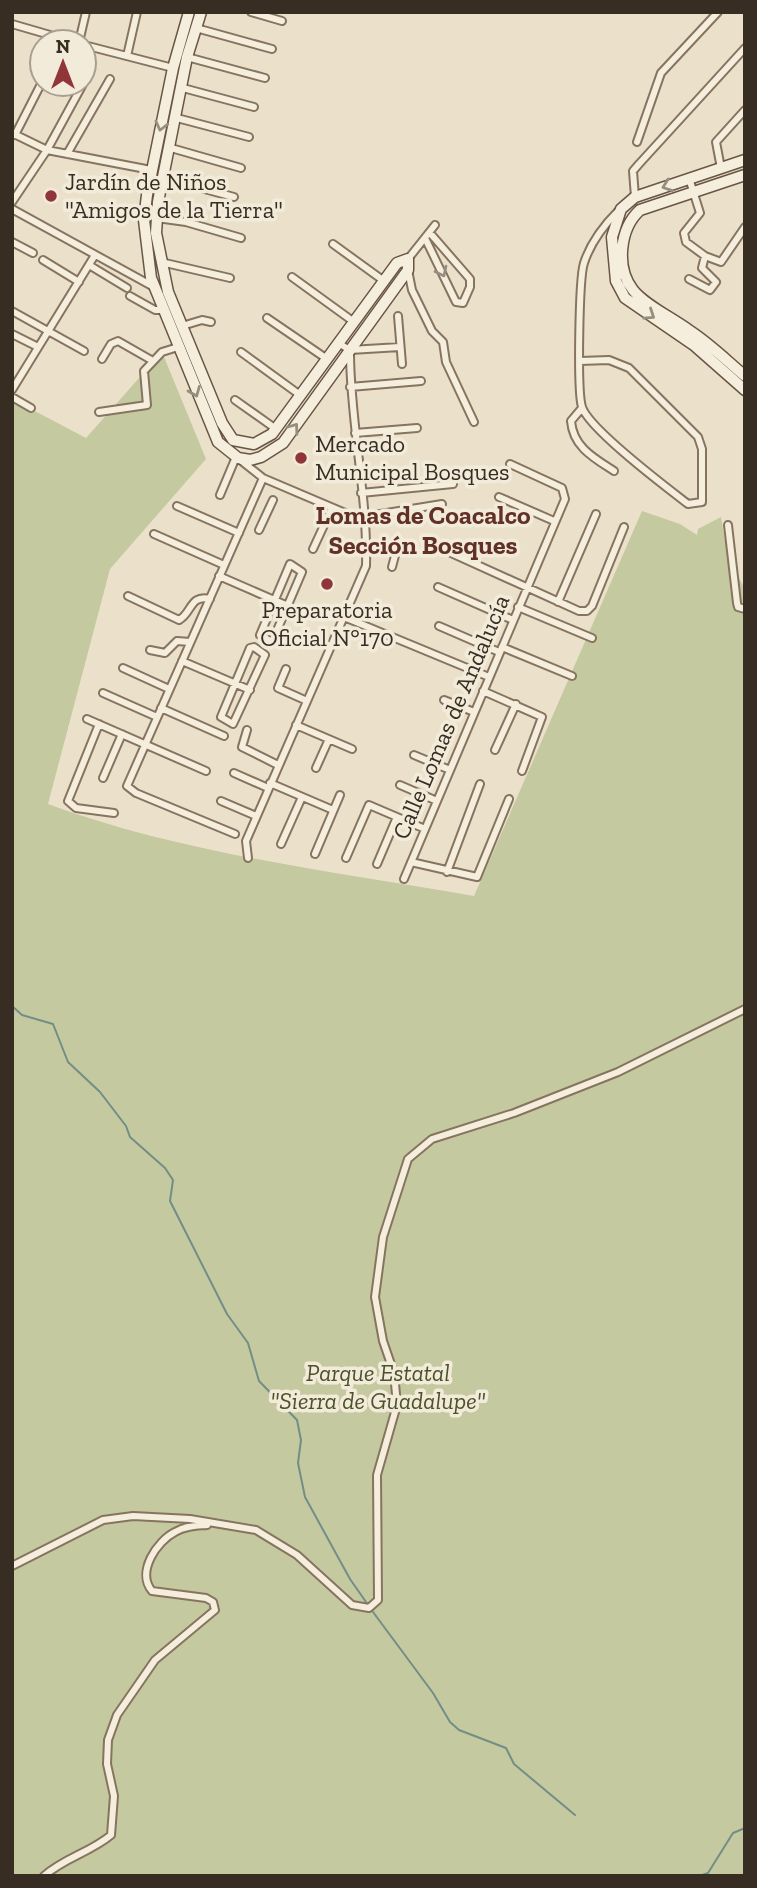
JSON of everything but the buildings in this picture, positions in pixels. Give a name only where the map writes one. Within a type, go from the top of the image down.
[{"type":"street","points":[[127,56],[137,12]]},
{"type":"street","points":[[189,12],[173,68],[170,93],[151,170],[144,220],[145,250],[154,287],[213,433],[223,447],[263,478],[364,521]]},
{"type":"street","points":[[201,12],[187,57],[157,218],[160,261],[182,326],[222,423],[233,440],[242,444],[264,441],[276,429],[397,263],[408,258],[435,225]]},
{"type":"street","points":[[251,12],[282,21]]},
{"type":"street","points":[[637,142],[661,72],[718,12]]},
{"type":"street","points":[[196,28],[272,49]]},
{"type":"street","points":[[635,197],[633,171],[745,48]]},
{"type":"street","points":[[98,49],[173,68]]},
{"type":"street","points":[[187,57],[265,78]]},
{"type":"street","points":[[67,154],[110,79]]},
{"type":"street","points":[[170,93],[182,91],[254,107]]},
{"type":"street","points":[[34,98],[14,134],[47,150],[151,170]]},
{"type":"street","points":[[12,202],[47,150],[75,98]]},
{"type":"street","points":[[720,163],[716,142],[745,110]]},
{"type":"street","points":[[177,118],[248,137]]},
{"type":"street","points":[[171,148],[241,168]]},
{"type":"street","points":[[580,361],[609,360],[629,368],[698,437],[702,449],[702,502],[696,505],[688,503],[604,437],[582,408],[580,361],[583,264],[600,229],[635,197],[745,160]]},
{"type":"street","points":[[745,175],[640,210],[632,218],[623,239],[626,278],[633,291],[745,376]]},
{"type":"street","points":[[164,178],[234,197]]},
{"type":"street","points":[[689,178],[700,212],[684,238],[705,256],[721,262],[745,227]]},
{"type":"street","points":[[12,209],[154,287],[167,286]]},
{"type":"street","points":[[621,209],[612,237],[616,281],[625,298],[691,337],[745,390]]},
{"type":"street","points":[[157,218],[186,222],[241,238]]},
{"type":"street","points":[[427,236],[471,283],[459,304],[427,236]]},
{"type":"street","points":[[12,242],[33,253]]},
{"type":"street","points":[[333,244],[384,281]]},
{"type":"street","points":[[12,390],[95,255]]},
{"type":"street","points":[[689,279],[710,290],[716,282],[702,268],[705,256]]},
{"type":"street","points":[[408,258],[412,290],[432,331],[443,342],[446,362],[474,422]]},
{"type":"street","points":[[43,260],[79,282]]},
{"type":"street","points":[[160,261],[230,278]]},
{"type":"street","points":[[89,265],[127,288]]},
{"type":"street","points":[[237,458],[261,457],[283,443],[408,270]]},
{"type":"street","points":[[292,277],[354,322]]},
{"type":"street","points":[[130,296],[155,310],[163,310]]},
{"type":"street","points":[[12,311],[84,351]]},
{"type":"street","points":[[398,316],[402,365]]},
{"type":"street","points":[[267,317],[327,359]]},
{"type":"street","points":[[182,326],[202,320],[211,322]]},
{"type":"street","points":[[12,334],[38,348]]},
{"type":"street","points":[[102,359],[111,344],[118,341],[153,361]]},
{"type":"street","points":[[338,343],[350,350],[400,347]]},
{"type":"street","points":[[99,412],[147,405],[142,376],[165,350],[178,348]]},
{"type":"street","points":[[248,858],[246,841],[256,816],[366,566],[350,387],[350,350]]},
{"type":"street","points":[[240,352],[300,395]]},
{"type":"street","points":[[185,366],[197,362]]},
{"type":"street","points":[[12,372],[20,376]]},
{"type":"street","points":[[350,387],[421,381]]},
{"type":"street","points":[[12,397],[32,408]]},
{"type":"street","points":[[235,400],[276,429]]},
{"type":"street","points":[[582,408],[571,421],[574,437],[588,454],[614,471]]},
{"type":"street","points":[[355,433],[417,428]]},
{"type":"street","points":[[220,495],[237,458]]},
{"type":"street","name":"Calle Lomas de Andalucía","points":[[404,879],[565,492],[562,488],[510,464]]},
{"type":"street","points":[[235,834],[127,788],[263,478]]},
{"type":"street","points":[[361,493],[453,484]]},
{"type":"street","points":[[499,497],[554,521]]},
{"type":"street","points":[[259,530],[273,500]]},
{"type":"street","points":[[364,521],[374,515],[442,504]]},
{"type":"street","points":[[177,506],[239,533]]},
{"type":"street","points":[[313,549],[332,508]]},
{"type":"street","points":[[247,514],[263,520]]},
{"type":"street","points":[[558,602],[596,514]]},
{"type":"street","points":[[728,526],[737,603],[738,607],[745,608]]},
{"type":"street","points":[[451,553],[579,611],[587,611],[592,606],[624,527]]},
{"type":"street","points":[[154,534],[224,565]]},
{"type":"street","points":[[366,546],[397,548],[392,567]]},
{"type":"street","points":[[287,566],[301,569],[275,641],[261,638],[274,600],[287,566]]},
{"type":"street","points":[[219,576],[289,606]]},
{"type":"street","points":[[438,587],[513,620]]},
{"type":"street","points":[[128,596],[179,620],[185,616],[192,601],[203,597],[210,599]]},
{"type":"street","points":[[519,607],[592,638]]},
{"type":"street","points":[[344,617],[489,677]]},
{"type":"street","points":[[439,626],[572,677]]},
{"type":"street","points":[[150,650],[165,653],[182,639],[190,642]]},
{"type":"street","points":[[250,648],[264,652],[234,724],[222,720],[236,684],[250,648]]},
{"type":"street","points":[[182,661],[250,690]]},
{"type":"street","points":[[123,668],[169,689]]},
{"type":"street","points":[[286,669],[278,688],[307,701]]},
{"type":"street","points":[[483,691],[539,714],[543,720],[522,771]]},
{"type":"street","points":[[103,693],[157,717]]},
{"type":"street","points":[[444,700],[474,712]]},
{"type":"street","points":[[495,750],[516,704]]},
{"type":"street","points":[[161,708],[224,736]]},
{"type":"street","points":[[87,719],[206,771]]},
{"type":"street","points":[[99,724],[68,801],[76,808],[114,813]]},
{"type":"street","points":[[296,725],[352,750]]},
{"type":"street","points":[[247,730],[242,747],[278,765]]},
{"type":"street","points":[[103,778],[122,734]]},
{"type":"street","points":[[316,768],[330,739]]},
{"type":"street","points":[[414,755],[450,770]]},
{"type":"street","points":[[234,774],[333,810]]},
{"type":"street","points":[[447,872],[480,784]]},
{"type":"street","points":[[400,785],[437,801]]},
{"type":"street","points":[[315,854],[340,795]]},
{"type":"street","points":[[281,844],[302,797]]},
{"type":"street","points":[[411,862],[477,877],[509,799]]},
{"type":"street","points":[[221,801],[256,816]]},
{"type":"street","points":[[346,858],[367,806],[425,829]]},
{"type":"street","points":[[377,864],[397,817]]},
{"type":"street","points":[[12,1566],[89,1526],[117,1517],[165,1516],[256,1530],[298,1555],[352,1605],[369,1608],[378,1600],[377,1475],[397,1405],[394,1373],[383,1341],[375,1297],[383,1237],[408,1159],[432,1139],[514,1113],[618,1072],[745,1009]]},
{"type":"street","points":[[44,1876],[58,1863],[97,1846],[111,1835],[114,1796],[107,1764],[108,1740],[117,1715],[155,1660],[215,1610],[213,1602],[206,1598],[152,1591],[147,1575],[150,1558],[162,1541],[173,1532],[187,1527],[216,1525]]},
{"type":"green space","name":"Parque Estatal \"Sierra de Guadalupe\"","points":[[162,352],[206,459],[110,569],[48,804],[99,821],[152,836],[258,859],[474,896],[642,511],[680,524],[697,535],[698,529],[721,517],[728,558],[745,589],[745,1876],[12,1876],[12,399],[86,438]]},
{"type":"waterway","points":[[12,1006],[22,1015],[53,1024],[68,1062],[100,1092],[126,1126],[130,1137],[165,1168],[173,1180],[170,1201],[227,1314],[248,1343],[259,1381],[297,1420],[301,1440],[298,1463],[305,1497],[350,1579],[366,1602]]},
{"type":"waterway","points":[[373,1612],[433,1693],[450,1722],[459,1730],[506,1748],[514,1764],[575,1815]]},
{"type":"waterway","points":[[699,1876],[708,1873],[733,1833],[745,1828]]},
{"type":"place","name":"Jardín de Niños \"Amigos de la Tierra\"","points":[[51,196]]},
{"type":"place","name":"Mercado Municipal Bosques","points":[[301,458]]},
{"type":"place","name":"Preparatoria Oficial N°170","points":[[327,584]]},
{"type":"district","name":"Lomas de Coacalco Sección Bosques","points":[[423,530]]}]
